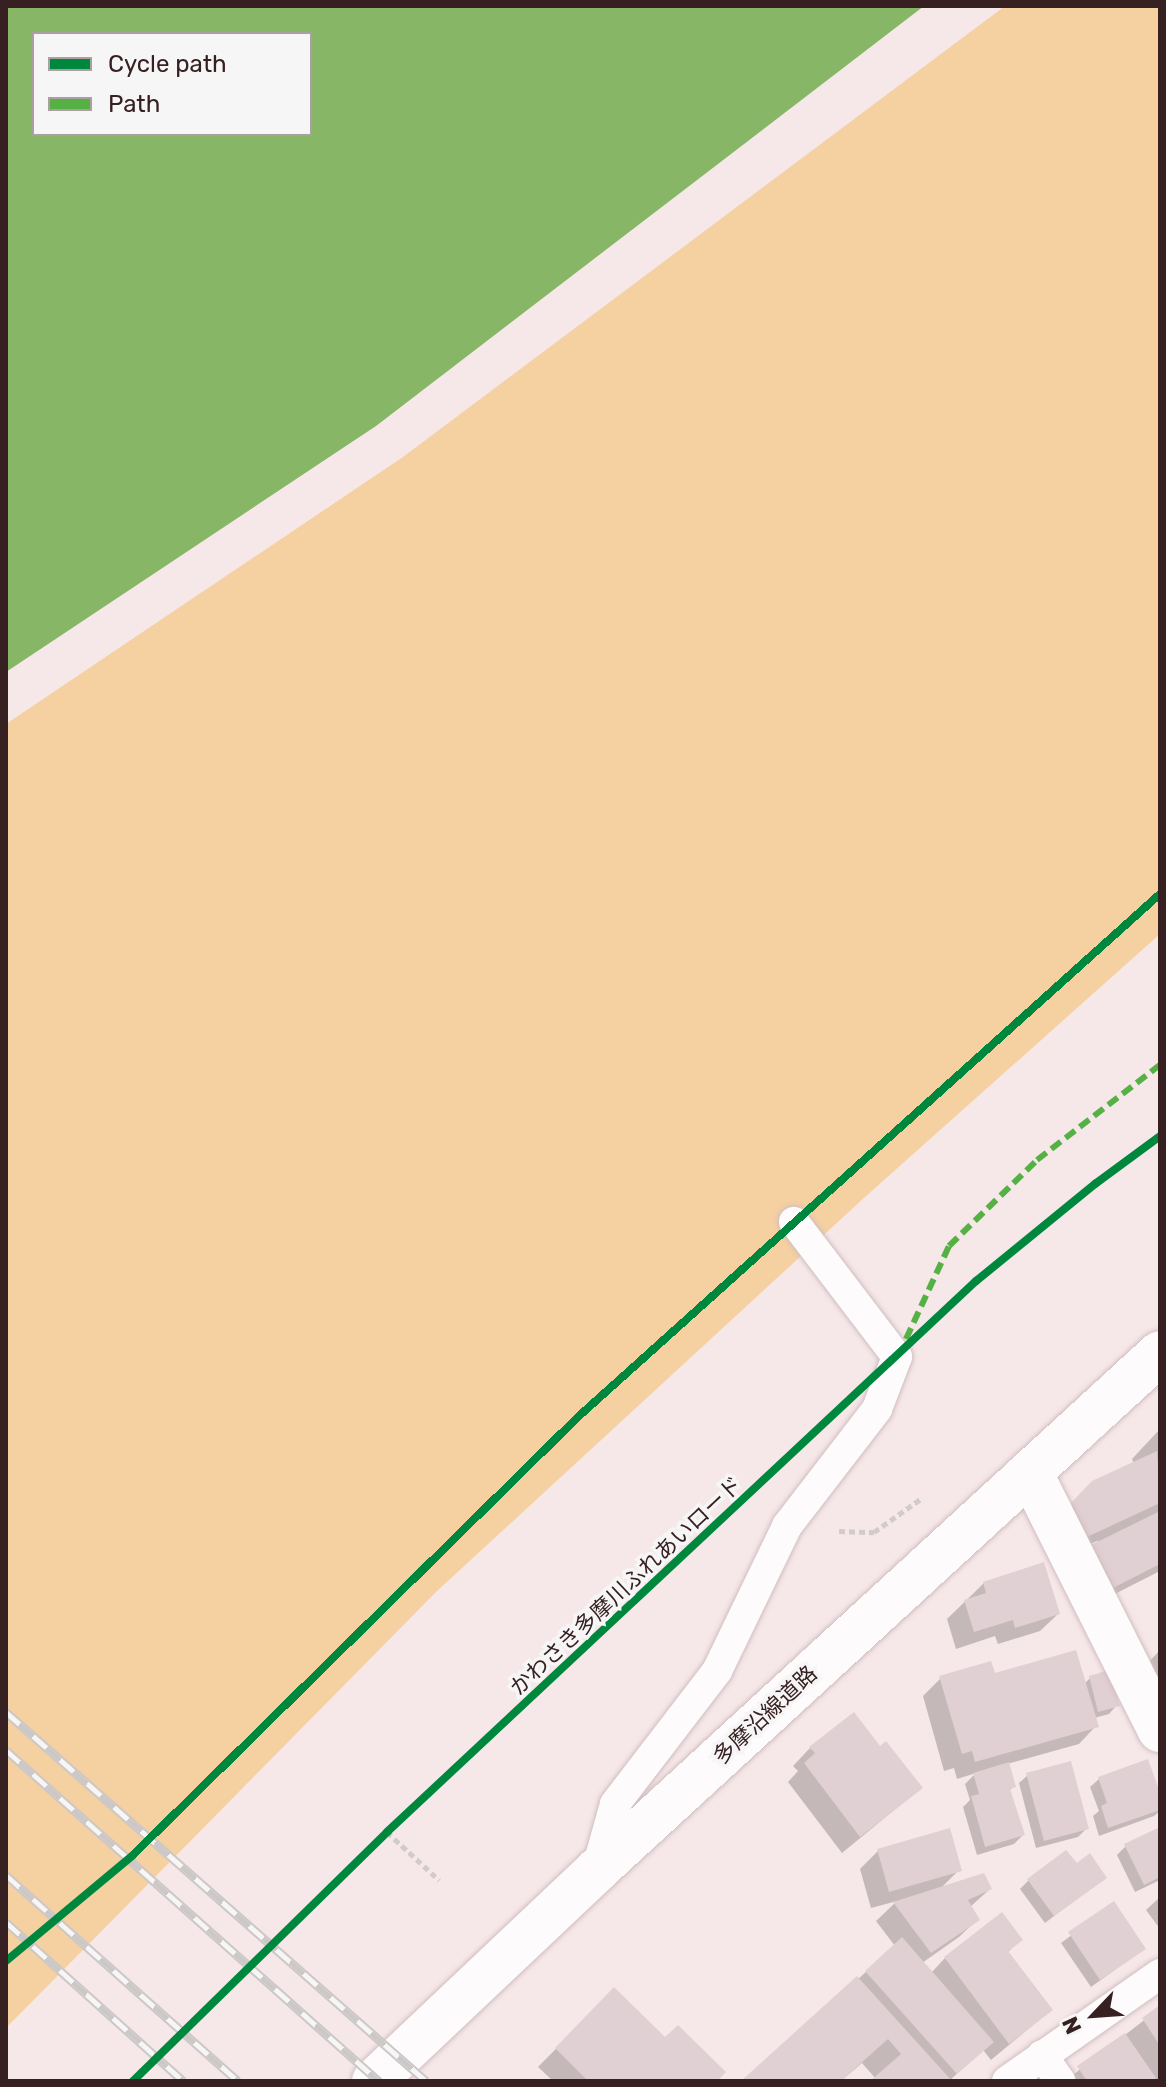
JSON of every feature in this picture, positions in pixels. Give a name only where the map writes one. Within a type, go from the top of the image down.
[{"type":"main road","name":"多摩沿線道路","points":[[374,2081],[597,1870],[1160,1353]]},
{"type":"main road","points":[[1030,1472],[1160,1730]]},
{"type":"lane","points":[[597,1870],[615,1804],[717,1671],[787,1526],[877,1409],[897,1357],[794,1222]]},
{"type":"lane","points":[[1007,2081],[1160,1974]]},
{"type":"lane","points":[[1042,2055],[1060,2081]]},
{"type":"path","points":[[826,1541],[838,1531],[874,1532],[926,1495]]},
{"type":"path","points":[[376,1843],[399,1821]]},
{"type":"path","points":[[387,1832],[439,1880]]},
{"type":"shaded area","points":[[6,6],[924,6],[376,426],[6,672]]},
{"type":"shaded area","points":[[1005,6],[1160,6],[1160,934],[865,1197],[437,1591],[6,2028],[6,724],[403,457]]},
{"type":"building","points":[[1157,1451],[1160,1503],[1087,1537],[1071,1503],[1092,1481]]},
{"type":"building","points":[[1160,1511],[1160,1564],[1113,1588],[1091,1545]]},
{"type":"building","points":[[1044,1562],[1060,1614],[1015,1628],[1013,1620],[974,1632],[964,1600],[986,1593],[983,1582]]},
{"type":"building","points":[[1076,1650],[1099,1727],[975,1762],[972,1751],[962,1754],[939,1676],[991,1661],[995,1673]]},
{"type":"building","points":[[1109,1670],[1120,1706],[1098,1712],[1089,1676]]},
{"type":"building","points":[[854,1712],[880,1746],[886,1741],[923,1788],[860,1837],[804,1763],[815,1753],[809,1747]]},
{"type":"building","points":[[1148,1759],[1160,1793],[1160,1810],[1108,1828],[1101,1806],[1107,1803],[1098,1777]]},
{"type":"building","points":[[1071,1761],[1089,1829],[1044,1841],[1026,1773]]},
{"type":"building","points":[[1009,1762],[1016,1787],[1010,1789],[1025,1835],[985,1847],[971,1796],[979,1794],[973,1773]]},
{"type":"building","points":[[1160,1827],[1160,1877],[1144,1885],[1124,1844]]},
{"type":"building","points":[[950,1828],[962,1871],[889,1892],[877,1849]]},
{"type":"building","points":[[1066,1850],[1077,1863],[1090,1853],[1107,1878],[1054,1916],[1027,1879]]},
{"type":"building","points":[[984,1873],[992,1889],[968,1900],[980,1920],[931,1953],[893,1902]]},
{"type":"building","points":[[1114,1901],[1146,1949],[1100,1980],[1068,1932]]},
{"type":"building","points":[[1002,1912],[1023,1940],[1008,1951],[1053,2010],[1009,2044],[944,1957]]},
{"type":"building","points":[[902,1937],[994,2042],[957,2074],[865,1971]]},
{"type":"building","points":[[857,1976],[952,2081],[870,2081],[901,2054],[888,2039],[841,2081],[741,2081]]},
{"type":"building","points":[[614,1987],[665,2037],[678,2025],[726,2072],[717,2081],[588,2081],[555,2048]]},
{"type":"building","points":[[1160,2005],[1160,2046],[1142,2018]]},
{"type":"building","points":[[1125,2033],[1156,2078],[1151,2081],[1087,2081],[1077,2066]]},
{"type":"railway","points":[[6,1712],[426,2081]]},
{"type":"railway","points":[[6,1750],[379,2081]]},
{"type":"railway","points":[[6,1875],[238,2081]]},
{"type":"railway","points":[[6,1922],[183,2081]]},
{"type":"marked path","points":[[906,1339],[949,1246],[1037,1160],[1160,1065]]},
{"type":"cycle path","points":[[6,1961],[133,1855],[579,1416],[1160,894]]},
{"type":"cycle path","name":"かわさき多摩川ふれあいロード","points":[[133,2081],[387,1832],[976,1281],[1095,1184],[1160,1136]]}]
